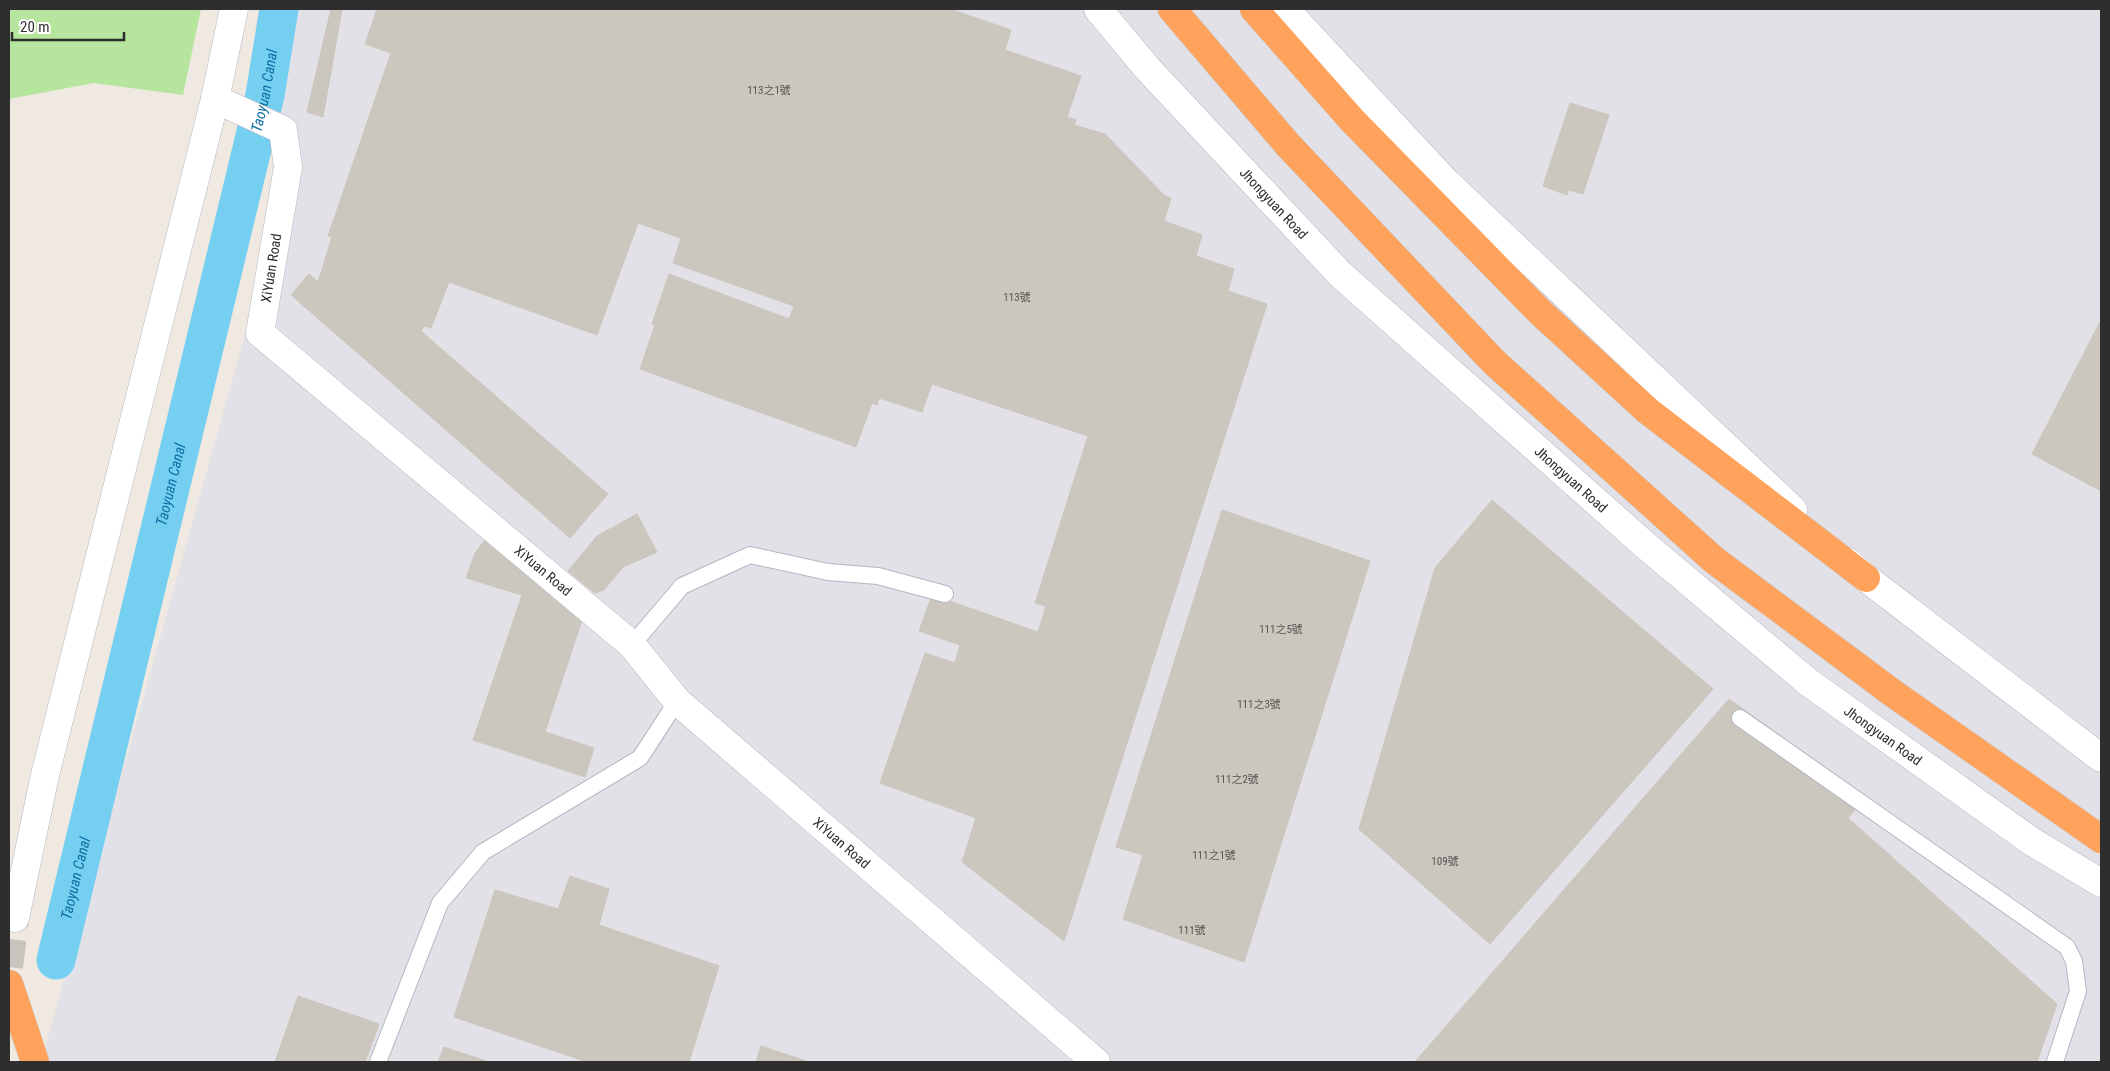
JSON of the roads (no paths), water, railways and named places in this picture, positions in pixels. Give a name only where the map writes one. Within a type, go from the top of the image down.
[{"type":"highway","points":[[1172,9],[1288,145],[1494,362],[1714,560],[1894,694],[2101,839]]},
{"type":"highway","points":[[1254,9],[1352,120],[1541,313],[1648,411],[1866,578]]},
{"type":"highway","points":[[9,984],[35,1062]]},
{"type":"main road","points":[[15,918],[45,775],[215,99],[234,9]]},
{"type":"main road","name":"Jhongyuan Road","points":[[1098,9],[1148,68],[1340,274],[1645,546],[1808,682],[2031,841],[2101,883]]},
{"type":"main road","points":[[1285,9],[1445,181],[1866,578],[2101,758]]},
{"type":"main road","name":"XiYuan Road","points":[[215,99],[283,130],[288,167],[260,333],[632,645],[677,701],[1096,1062]]},
{"type":"lane","points":[[632,645],[682,586],[750,555],[828,572],[878,576],[945,594]]},
{"type":"lane","points":[[378,1062],[440,903],[483,852],[640,758],[677,701]]},
{"type":"lane","points":[[1740,718],[2067,946],[2074,961],[2078,991],[2055,1062]]},
{"type":"waterway","name":"Taoyuan Canal","points":[[56,960],[265,95],[279,9]]},
{"type":"tunnel","points":[[9,967],[15,918]]}]
